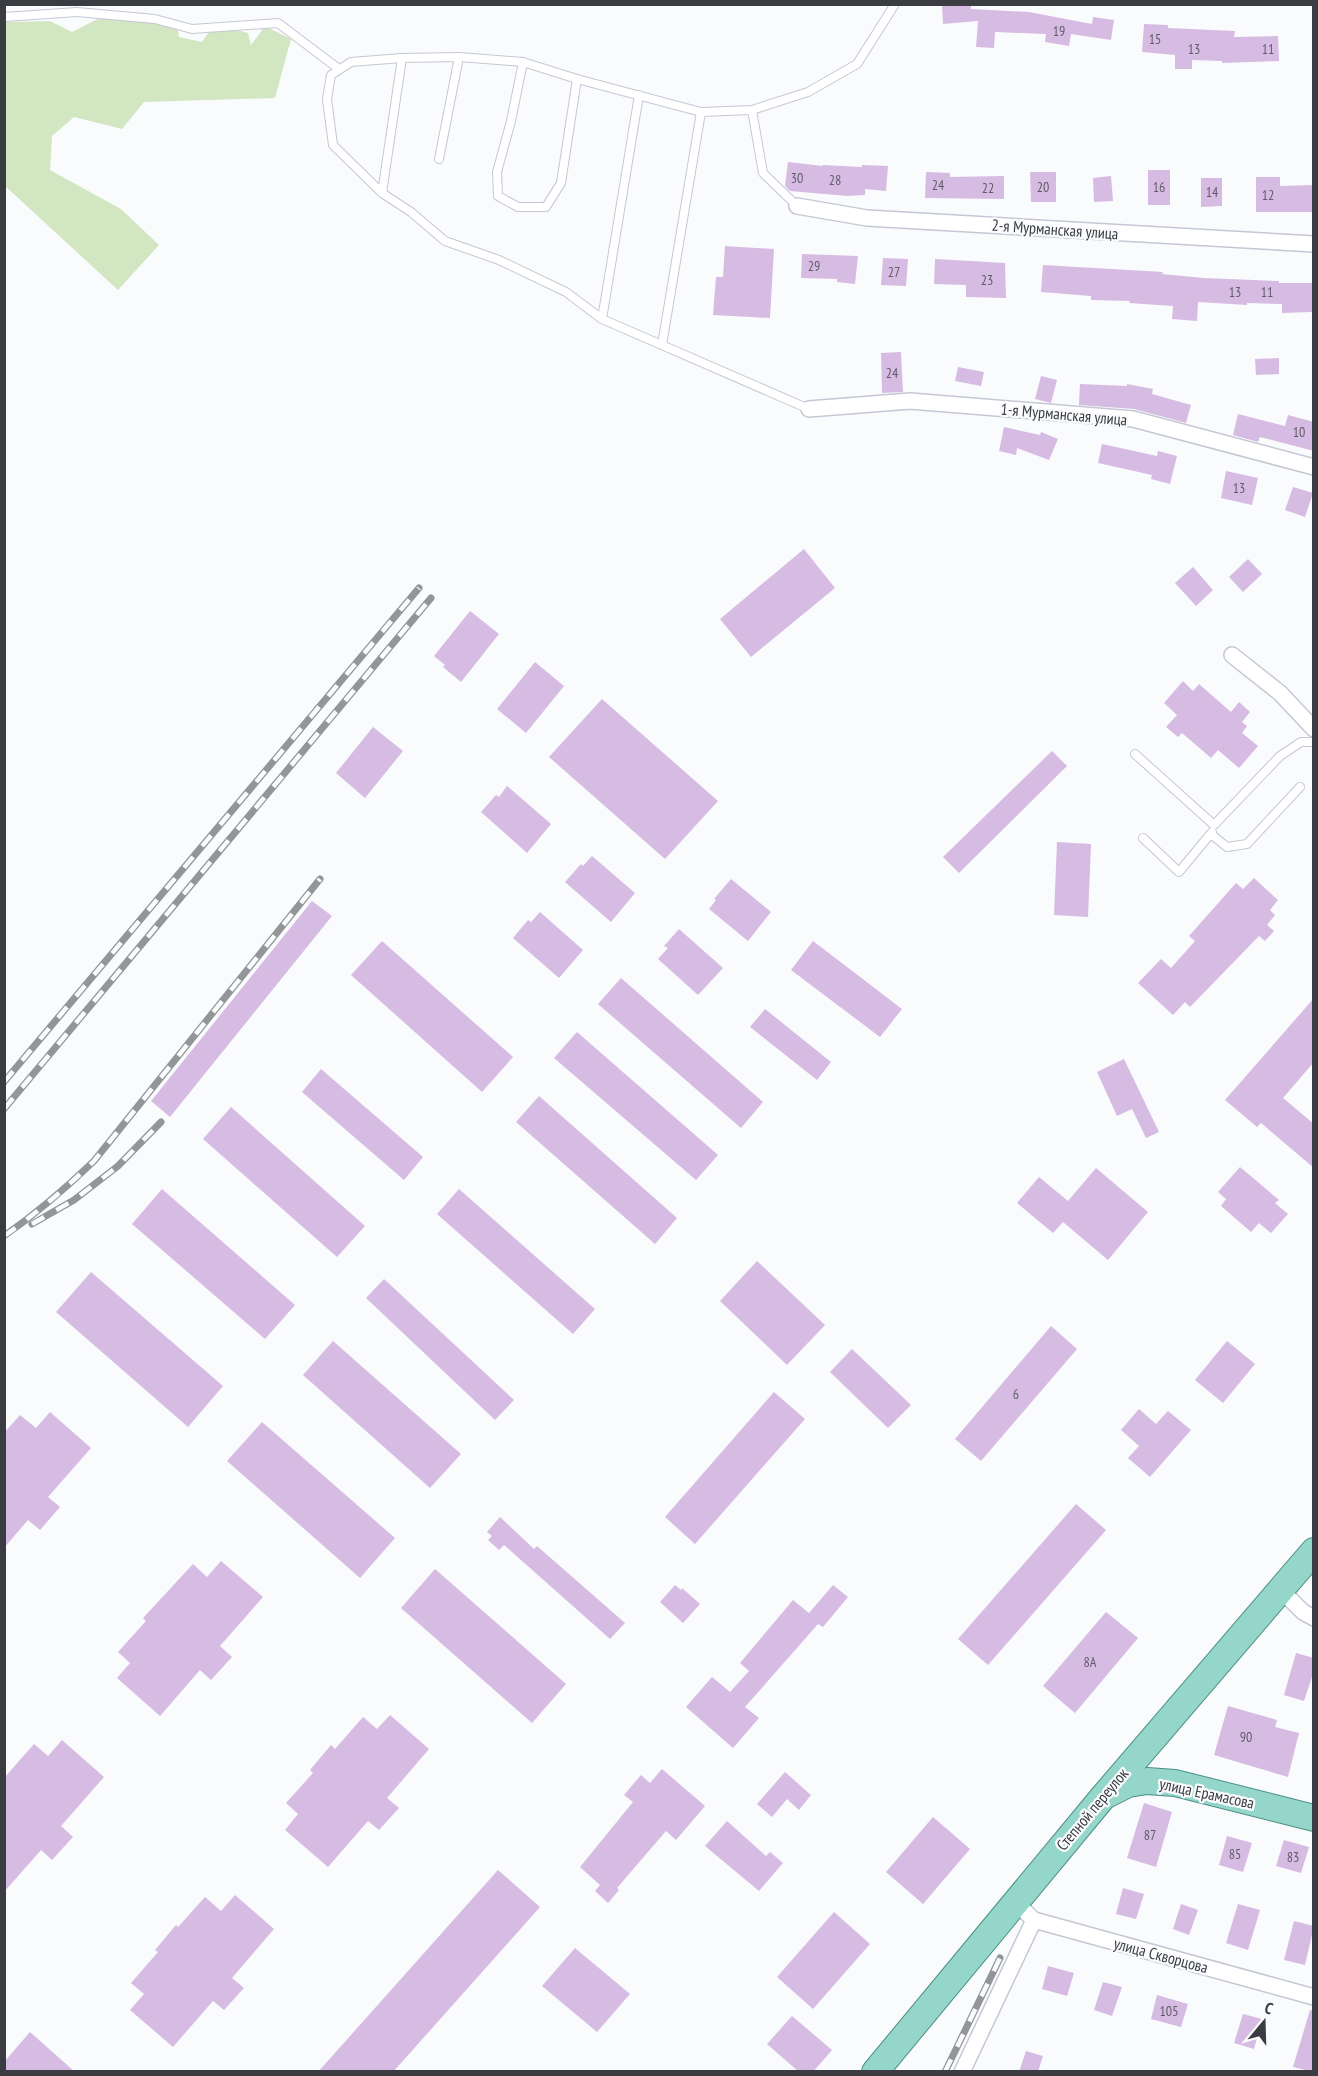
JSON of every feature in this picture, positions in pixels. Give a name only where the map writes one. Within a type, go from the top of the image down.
[{"type":"main road","name":"Степной переулок","points":[[875,2072],[1103,1797],[1314,1551]]},
{"type":"main road","points":[[1164,1725],[1156,1750],[1157,1762],[1163,1773],[1175,1783]]},
{"type":"main road","name":"улица Ерамасова","points":[[1103,1797],[1128,1784],[1147,1781],[1175,1783],[1314,1818]]},
{"type":"street","name":"2-я Мурманская улица","points":[[797,206],[867,218],[1314,244]]},
{"type":"street","name":"1-я Мурманская улица","points":[[809,409],[910,401],[1133,419],[1314,467]]},
{"type":"street","points":[[1232,655],[1280,693],[1314,729]]},
{"type":"street","points":[[1280,1589],[1303,1612],[1314,1618]]},
{"type":"street","name":"улица Скворцова","points":[[1015,1902],[1034,1920],[1314,1997]]},
{"type":"street","points":[[962,2072],[1034,1920]]},
{"type":"lane","points":[[809,409],[602,319],[566,292],[499,260],[445,241],[411,212],[382,193],[333,145],[327,99],[331,75],[351,62],[402,57],[459,57],[523,62],[577,80],[702,112],[752,110],[808,92],[857,63],[895,4]]},
{"type":"lane","points":[[4,17],[77,12],[155,19],[192,29],[278,23],[339,69]]},
{"type":"lane","points":[[382,193],[402,57]]},
{"type":"lane","points":[[439,159],[459,57]]},
{"type":"lane","points":[[523,62],[511,121],[497,172],[498,196],[518,207],[546,207],[561,183],[577,80]]},
{"type":"lane","points":[[602,319],[639,96]]},
{"type":"lane","points":[[752,110],[763,173],[797,206]]},
{"type":"lane","points":[[662,345],[702,112]]},
{"type":"lane","points":[[1143,838],[1179,872],[1212,835],[1214,825],[1280,756],[1301,742],[1314,742]]},
{"type":"lane","points":[[1135,754],[1214,825]]},
{"type":"lane","points":[[1212,835],[1227,847],[1247,844],[1300,787]]},
{"type":"green space","points":[[109,13],[176,21],[179,37],[202,42],[214,24],[248,33],[251,45],[265,26],[291,39],[275,98],[144,102],[122,129],[74,117],[52,136],[50,170],[121,209],[159,245],[118,290],[5,186],[4,22],[50,21],[72,32]]},
{"type":"building","points":[[971,4],[971,9],[1029,12],[1092,24],[1093,17],[1114,20],[1111,40],[1071,34],[1069,46],[1045,42],[1046,34],[995,32],[994,48],[976,47],[978,21],[943,24],[942,5]]},
{"type":"building","points":[[1144,24],[1168,25],[1168,28],[1235,31],[1234,37],[1278,36],[1279,61],[1222,63],[1222,61],[1192,60],[1192,69],[1175,69],[1175,55],[1142,52]]},
{"type":"building","points":[[788,162],[823,166],[888,166],[886,191],[865,189],[865,195],[847,196],[790,191],[785,186]]},
{"type":"building","points":[[1148,170],[1170,170],[1170,205],[1148,205]]},
{"type":"building","points":[[926,172],[950,173],[950,177],[1004,176],[1004,199],[925,198]]},
{"type":"building","points":[[1030,172],[1056,172],[1056,202],[1031,202]]},
{"type":"building","points":[[1111,176],[1113,201],[1094,202],[1093,178]]},
{"type":"building","points":[[1256,177],[1280,177],[1280,186],[1314,185],[1314,212],[1256,212]]},
{"type":"building","points":[[1201,178],[1222,178],[1222,206],[1201,207]]},
{"type":"building","points":[[725,246],[774,249],[770,318],[713,315],[716,277],[723,277]]},
{"type":"building","points":[[802,254],[858,256],[855,284],[837,282],[837,279],[801,278]]},
{"type":"building","points":[[883,258],[908,259],[906,286],[881,285]]},
{"type":"building","points":[[935,259],[1005,263],[1006,298],[966,297],[966,285],[934,284]]},
{"type":"building","points":[[1043,265],[1163,272],[1162,274],[1204,278],[1312,283],[1312,312],[1282,313],[1282,304],[1247,303],[1247,305],[1198,302],[1197,321],[1172,319],[1173,306],[1129,303],[1130,301],[1091,300],[1091,296],[1041,292]]},
{"type":"building","points":[[901,352],[903,392],[882,393],[881,353]]},
{"type":"building","points":[[1279,358],[1279,374],[1256,375],[1255,359]]},
{"type":"building","points":[[958,367],[984,372],[981,386],[955,381]]},
{"type":"building","points":[[1041,376],[1057,380],[1051,403],[1035,399]]},
{"type":"building","points":[[1080,384],[1127,386],[1127,384],[1153,389],[1152,394],[1191,405],[1186,423],[1134,409],[1079,405]]},
{"type":"building","points":[[1238,414],[1285,426],[1288,415],[1314,422],[1314,451],[1260,437],[1258,442],[1233,435]]},
{"type":"building","points":[[1004,427],[1040,435],[1041,432],[1058,439],[1049,460],[1017,448],[1016,455],[999,451]]},
{"type":"building","points":[[1102,444],[1157,456],[1158,451],[1177,456],[1170,484],[1151,479],[1152,475],[1098,463]]},
{"type":"building","points":[[1226,471],[1258,478],[1252,505],[1221,498]]},
{"type":"building","points":[[1293,487],[1313,493],[1305,517],[1285,510]]},
{"type":"building","points":[[804,549],[835,588],[751,657],[720,619]]},
{"type":"building","points":[[1248,559],[1262,574],[1243,592],[1229,577]]},
{"type":"building","points":[[1193,567],[1213,590],[1196,606],[1175,583]]},
{"type":"building","points":[[470,611],[499,634],[461,682],[434,656]]},
{"type":"building","points":[[535,662],[564,686],[526,733],[497,709]]},
{"type":"building","points":[[1183,681],[1193,691],[1199,684],[1231,712],[1239,702],[1250,712],[1242,722],[1247,726],[1242,733],[1258,746],[1239,768],[1218,750],[1211,758],[1182,733],[1178,737],[1166,727],[1177,715],[1164,703]]},
{"type":"building","points":[[602,699],[718,801],[665,859],[549,757]]},
{"type":"building","points":[[373,727],[403,751],[365,798],[336,773]]},
{"type":"building","points":[[1052,751],[1067,766],[959,873],[943,857]]},
{"type":"building","points":[[507,786],[551,824],[527,853],[481,812],[496,795],[499,797]]},
{"type":"building","points":[[1057,842],[1091,844],[1088,917],[1054,915]]},
{"type":"building","points":[[592,856],[635,893],[611,922],[565,882],[581,864],[583,866]]},
{"type":"building","points":[[1254,878],[1278,900],[1270,910],[1275,915],[1267,925],[1274,931],[1265,941],[1259,936],[1190,1007],[1185,1002],[1173,1015],[1138,983],[1161,959],[1171,968],[1195,941],[1189,936],[1236,883],[1243,889]]},
{"type":"building","points":[[731,879],[771,912],[748,941],[709,909],[716,900],[714,899]]},
{"type":"building","points":[[312,901],[332,916],[170,1117],[151,1101]]},
{"type":"building","points":[[540,912],[583,950],[559,978],[513,938],[528,920],[531,922]]},
{"type":"building","points":[[679,929],[723,968],[698,995],[658,959],[668,948],[664,946]]},
{"type":"building","points":[[382,941],[513,1057],[482,1092],[351,975]]},
{"type":"building","points":[[813,941],[902,1009],[880,1037],[791,970]]},
{"type":"building","points":[[621,978],[763,1102],[741,1128],[598,1004]]},
{"type":"building","points":[[1314,998],[1314,1062],[1283,1098],[1314,1124],[1314,1168],[1261,1123],[1257,1127],[1225,1100]]},
{"type":"building","points":[[765,1009],[831,1062],[817,1080],[750,1027]]},
{"type":"building","points":[[577,1032],[718,1155],[696,1180],[554,1058]]},
{"type":"building","points":[[1124,1059],[1159,1132],[1146,1138],[1132,1109],[1117,1116],[1097,1072]]},
{"type":"building","points":[[321,1069],[423,1157],[404,1180],[302,1092]]},
{"type":"building","points":[[539,1096],[677,1218],[655,1244],[516,1122]]},
{"type":"building","points":[[231,1107],[365,1226],[337,1257],[203,1139]]},
{"type":"building","points":[[1240,1167],[1279,1200],[1275,1203],[1288,1214],[1271,1233],[1259,1223],[1251,1232],[1221,1206],[1226,1199],[1218,1192]]},
{"type":"building","points":[[1096,1168],[1148,1212],[1108,1260],[1063,1222],[1053,1233],[1017,1203],[1039,1177],[1068,1201]]},
{"type":"building","points":[[162,1189],[295,1305],[265,1339],[132,1224]]},
{"type":"building","points":[[459,1189],[595,1309],[573,1334],[437,1214]]},
{"type":"building","points":[[757,1261],[825,1325],[787,1365],[720,1301]]},
{"type":"building","points":[[91,1272],[223,1386],[188,1427],[56,1312]]},
{"type":"building","points":[[384,1279],[514,1400],[495,1420],[366,1298]]},
{"type":"building","points":[[1051,1326],[1077,1349],[981,1461],[955,1439]]},
{"type":"building","points":[[333,1341],[461,1454],[430,1488],[303,1375]]},
{"type":"building","points":[[1227,1341],[1255,1364],[1223,1403],[1195,1380]]},
{"type":"building","points":[[852,1349],[911,1405],[888,1428],[830,1372]]},
{"type":"building","points":[[774,1392],[805,1419],[695,1544],[665,1517]]},
{"type":"building","points":[[1139,1409],[1156,1424],[1168,1411],[1191,1430],[1150,1477],[1128,1458],[1139,1446],[1121,1430]]},
{"type":"building","points":[[50,1412],[91,1448],[48,1497],[60,1507],[40,1530],[28,1520],[4,1548],[4,1433],[20,1415],[36,1428]]},
{"type":"building","points":[[262,1422],[395,1538],[360,1578],[227,1461]]},
{"type":"building","points":[[1076,1504],[1106,1530],[988,1665],[958,1639]]},
{"type":"building","points":[[500,1517],[534,1549],[537,1546],[625,1623],[610,1639],[504,1545],[499,1550],[488,1540],[492,1536],[487,1532]]},
{"type":"building","points":[[221,1561],[263,1597],[220,1646],[232,1657],[211,1680],[200,1670],[160,1716],[117,1678],[130,1663],[118,1652],[146,1621],[143,1618],[193,1564],[207,1577]]},
{"type":"building","points":[[435,1569],[566,1684],[532,1723],[401,1608]]},
{"type":"building","points":[[675,1585],[681,1590],[682,1588],[700,1604],[683,1623],[660,1602]]},
{"type":"building","points":[[833,1585],[848,1597],[823,1627],[818,1624],[745,1707],[759,1718],[733,1748],[686,1707],[712,1677],[730,1692],[749,1671],[740,1663],[793,1600],[809,1613]]},
{"type":"building","points":[[1106,1612],[1138,1638],[1075,1713],[1043,1686]]},
{"type":"building","points":[[1296,1653],[1314,1658],[1314,1671],[1304,1701],[1284,1695]]},
{"type":"building","points":[[1228,1706],[1277,1720],[1275,1727],[1299,1733],[1288,1777],[1214,1755]]},
{"type":"building","points":[[390,1715],[429,1749],[387,1798],[399,1808],[379,1830],[368,1821],[328,1867],[285,1830],[298,1814],[286,1803],[313,1773],[310,1770],[331,1745],[335,1749],[363,1717],[377,1729]]},
{"type":"building","points":[[62,1740],[104,1777],[61,1826],[73,1837],[52,1860],[41,1850],[4,1892],[4,1778],[34,1744],[48,1756]]},
{"type":"building","points":[[662,1769],[705,1806],[676,1840],[666,1831],[617,1888],[619,1890],[608,1903],[595,1891],[600,1885],[580,1867],[633,1802],[624,1795],[641,1775],[650,1783]]},
{"type":"building","points":[[785,1772],[811,1795],[799,1810],[787,1799],[772,1817],[757,1804]]},
{"type":"building","points":[[1144,1803],[1172,1812],[1156,1867],[1127,1858]]},
{"type":"building","points":[[933,1817],[970,1849],[923,1904],[886,1872]]},
{"type":"building","points":[[727,1821],[766,1856],[770,1852],[783,1863],[759,1891],[705,1846]]},
{"type":"building","points":[[1227,1836],[1252,1843],[1243,1872],[1219,1865]]},
{"type":"building","points":[[1284,1840],[1309,1847],[1301,1873],[1276,1866]]},
{"type":"building","points":[[498,1870],[540,1907],[393,2072],[318,2072]]},
{"type":"building","points":[[1123,1888],[1144,1894],[1136,1919],[1116,1914]]},
{"type":"building","points":[[235,1895],[274,1929],[232,1978],[244,1988],[224,2010],[213,2001],[173,2047],[130,2010],[144,1994],[131,1983],[158,1952],[155,1950],[176,1925],[178,1927],[205,1897],[221,1911]]},
{"type":"building","points":[[1181,1904],[1198,1910],[1189,1935],[1173,1929]]},
{"type":"building","points":[[1238,1904],[1260,1910],[1248,1950],[1226,1943]]},
{"type":"building","points":[[834,1912],[870,1944],[813,2009],[777,1977]]},
{"type":"building","points":[[1294,1921],[1314,1926],[1305,1965],[1284,1960]]},
{"type":"building","points":[[575,1948],[630,1994],[597,2032],[542,1986]]},
{"type":"building","points":[[1048,1966],[1074,1973],[1067,1996],[1042,1989]]},
{"type":"building","points":[[1103,1982],[1122,1987],[1112,2016],[1094,2010]]},
{"type":"building","points":[[1157,1995],[1188,2004],[1181,2027],[1151,2019]]},
{"type":"building","points":[[1310,2010],[1314,2011],[1314,2072],[1293,2067]]},
{"type":"building","points":[[1243,2014],[1262,2019],[1254,2049],[1234,2043]]},
{"type":"building","points":[[792,2016],[832,2050],[813,2072],[799,2072],[767,2044]]},
{"type":"building","points":[[30,2032],[75,2072],[4,2072],[4,2062]]},
{"type":"building","points":[[1026,2051],[1043,2056],[1038,2072],[1019,2072]]},
{"type":"railway","points":[[4,1082],[419,588]]},
{"type":"railway","points":[[4,1109],[431,598]]},
{"type":"railway","points":[[4,1236],[51,1200],[94,1161],[320,879]]},
{"type":"railway","points":[[32,1224],[74,1200],[118,1166],[161,1122]]},
{"type":"railway","points":[[945,2072],[1000,1958]]}]
